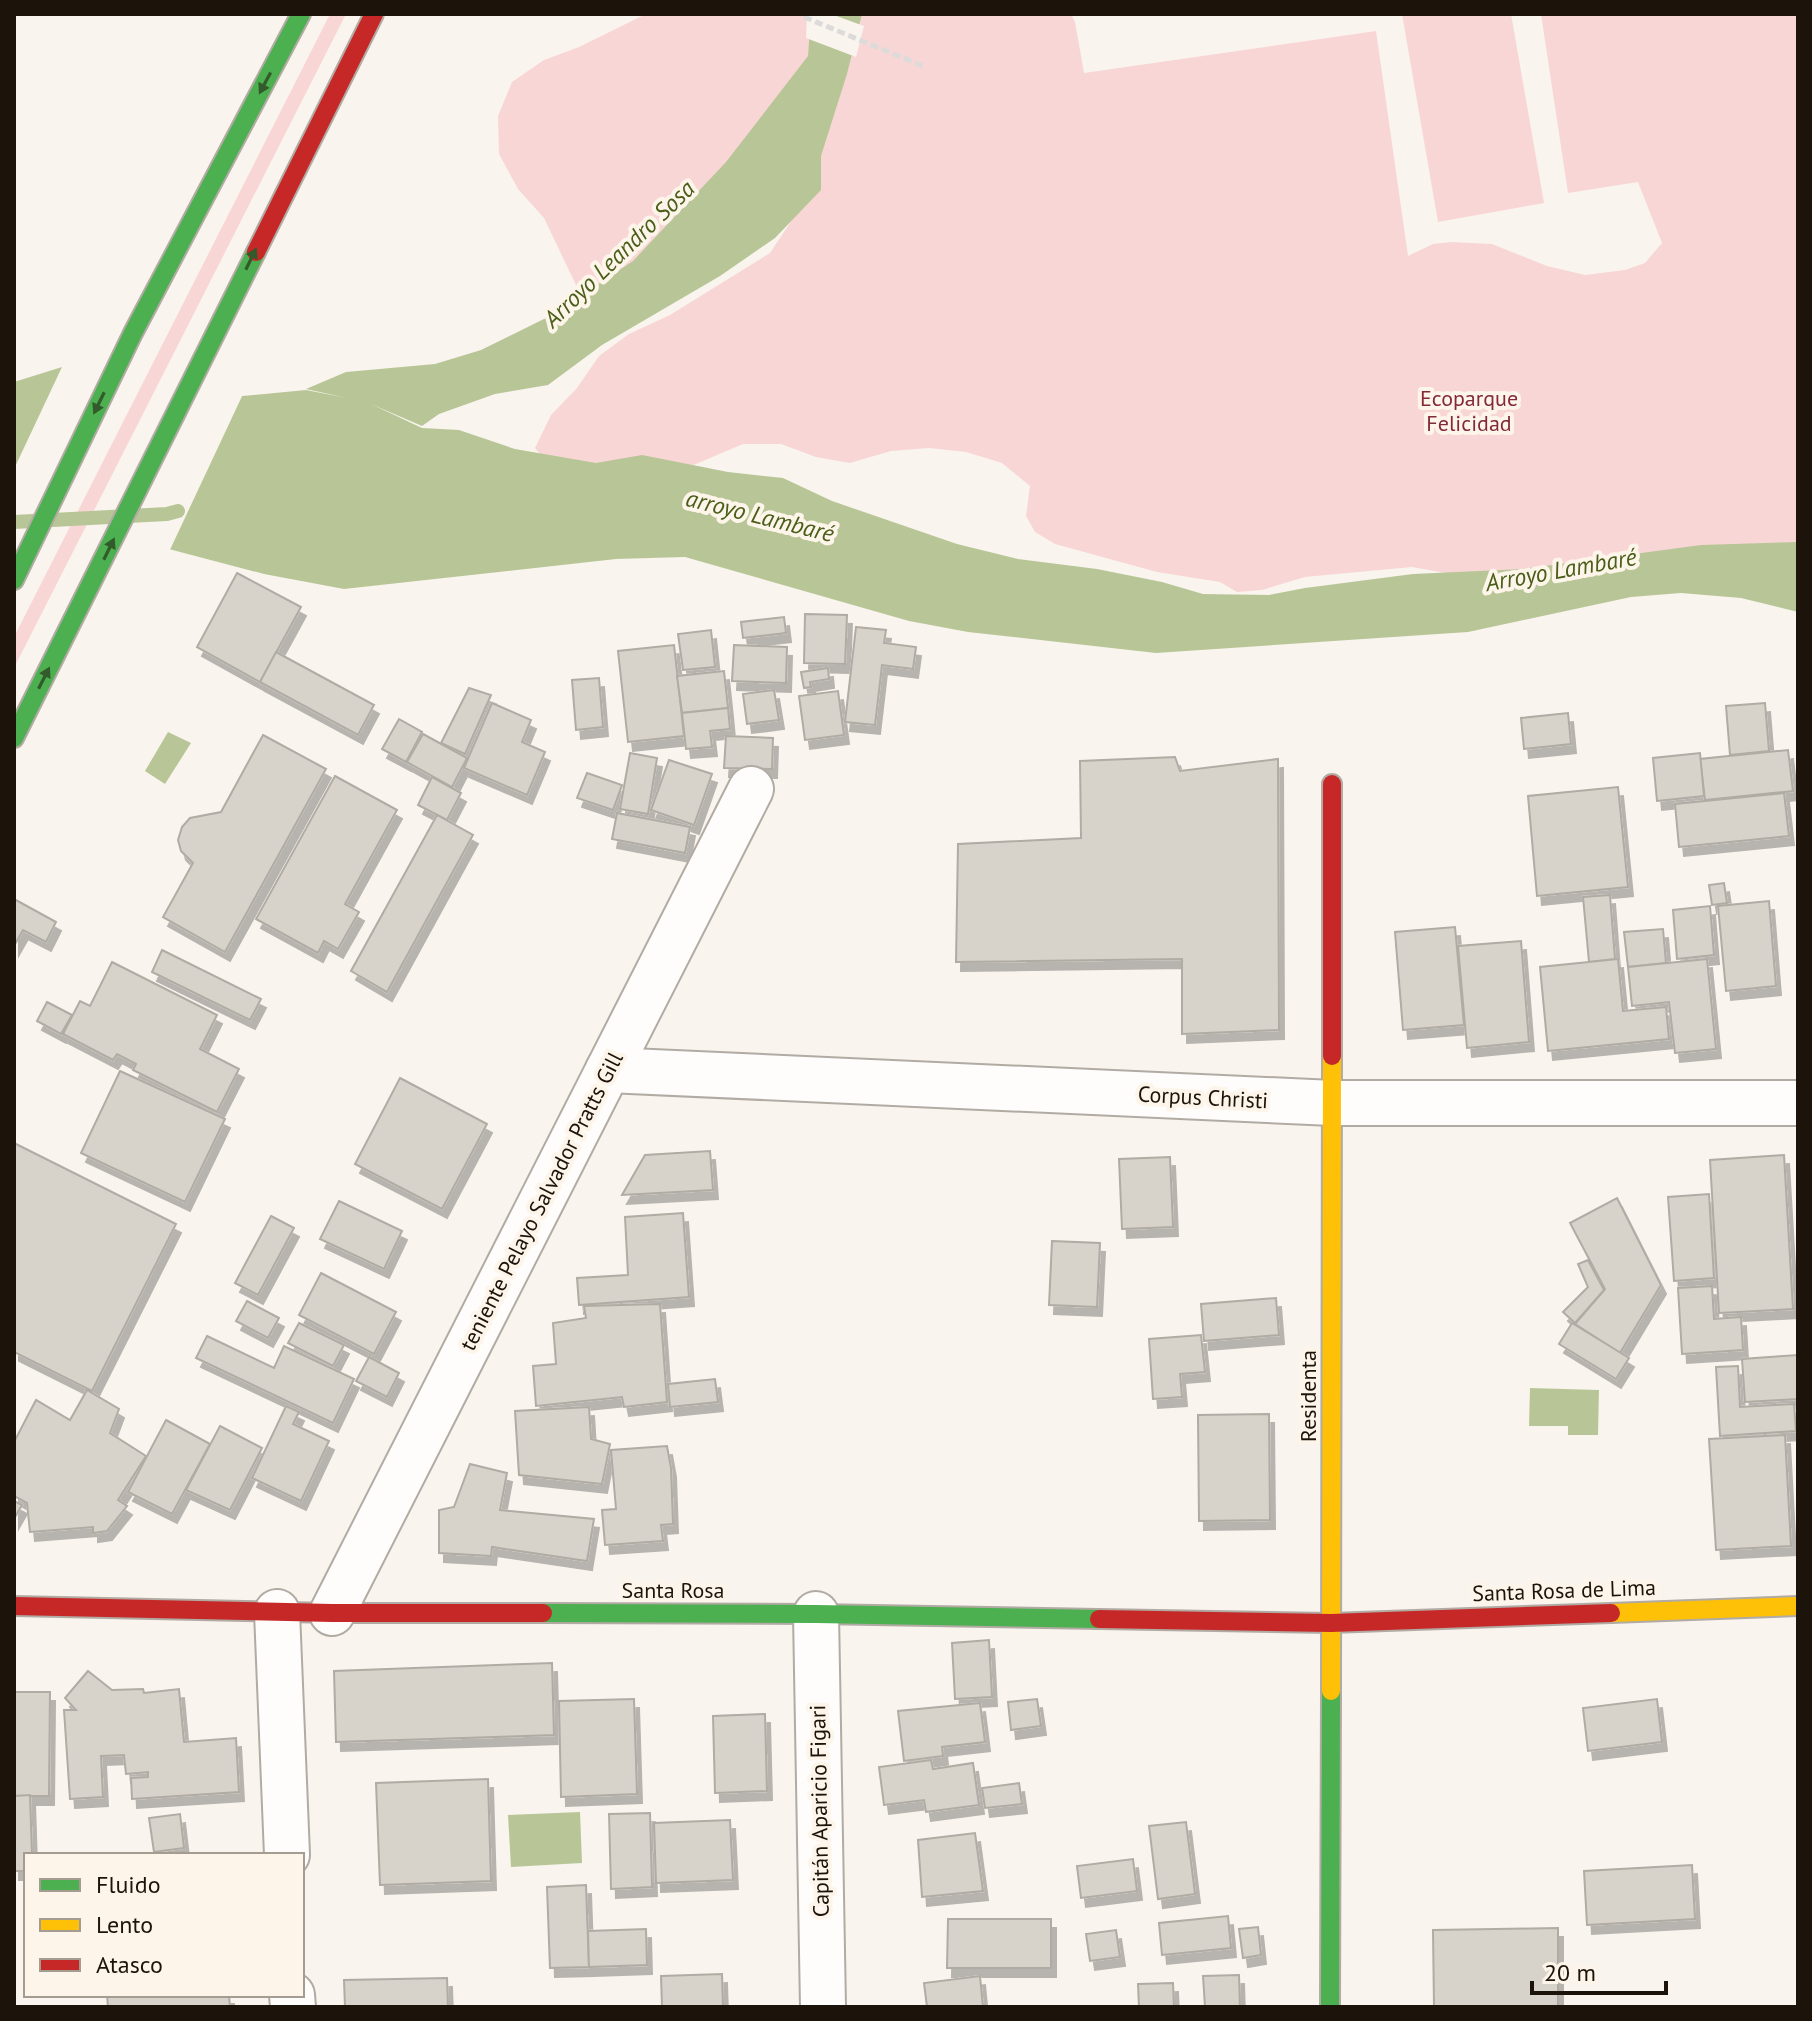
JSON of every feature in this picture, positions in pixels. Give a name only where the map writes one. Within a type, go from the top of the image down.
[{"type":"street","points":[[14,580],[133,333],[301,14]]},
{"type":"street","points":[[14,738],[374,14]]},
{"type":"street","name":"Residenta","points":[[1330,2007],[1332,784]]},
{"type":"street","name":"teniente Pelayo Salvador Pratts Gill","points":[[332,1613],[751,789]]},
{"type":"street","name":"Corpus Christi","points":[[608,1070],[1333,1103],[1798,1103]]},
{"type":"street","name":"Santa Rosa","points":[[14,1606],[332,1613],[816,1614],[1331,1623]]},
{"type":"street","name":"Santa Rosa de Lima","points":[[1331,1623],[1798,1606]]},
{"type":"street","points":[[277,1612],[287,1853]]},
{"type":"street","name":"Capitán Aparicio Figari","points":[[816,1614],[823,2007]]},
{"type":"path","points":[[804,17],[923,66]]},
{"type":"green space","points":[[330,14],[346,14],[14,668],[14,637]]},
{"type":"green space","name":"Ecoparque Felicidad","points":[[646,14],[1071,14],[1084,73],[1376,31],[1408,256],[1433,244],[1492,244],[1547,266],[1585,275],[1625,270],[1645,263],[1662,243],[1638,182],[1568,193],[1541,14],[1798,14],[1798,555],[1608,569],[1451,574],[1412,567],[1305,577],[1262,590],[1237,592],[1220,582],[1157,572],[1055,544],[1035,532],[1026,516],[1030,486],[1002,463],[966,452],[929,448],[891,451],[850,463],[816,457],[781,444],[743,444],[637,489],[561,480],[535,448],[551,415],[577,388],[599,356],[629,334],[670,315],[770,253],[792,220],[616,289],[576,285],[544,218],[518,189],[499,154],[498,116],[512,82],[544,60],[579,47]]},
{"type":"green space","points":[[1402,14],[1511,14],[1544,203],[1438,222]]},
{"type":"water","name":"arroyo Lambaré","points":[[811,14],[862,14],[821,156],[821,190],[775,238],[720,276],[602,345],[548,385],[495,394],[439,414],[422,426],[371,404],[422,428],[459,430],[515,449],[596,463],[642,455],[728,472],[783,478],[832,501],[957,544],[1018,559],[1097,569],[1162,582],[1203,594],[1269,595],[1413,574],[1523,569],[1701,545],[1798,542],[1798,612],[1741,598],[1681,593],[1631,597],[1468,632],[1156,653],[968,632],[909,621],[685,557],[616,559],[344,589],[264,574],[146,543],[221,398],[306,390],[347,398],[306,389],[346,372],[435,364],[481,350],[552,315],[633,261],[726,162],[808,56]]},
{"type":"water","points":[[62,367],[14,469],[14,382]]},
{"type":"water","points":[[168,732],[191,743],[165,784],[145,771]]},
{"type":"water","points":[[1530,1388],[1599,1390],[1598,1435],[1568,1435],[1568,1426],[1529,1426]]},
{"type":"water","points":[[580,1812],[582,1863],[511,1867],[508,1815]]},
{"type":"pier","points":[[807,14],[831,14],[864,26],[856,57],[806,38]]},
{"type":"pier","points":[[244,392],[168,554],[144,547],[143,541],[218,396]]},
{"type":"building","points":[[237,573],[301,607],[260,682],[197,647]]},
{"type":"building","points":[[805,614],[847,615],[845,664],[804,663]]},
{"type":"building","points":[[784,617],[786,633],[743,638],[741,622]]},
{"type":"building","points":[[856,627],[886,630],[884,643],[916,647],[913,669],[882,665],[875,725],[845,722]]},
{"type":"building","points":[[711,630],[715,667],[683,670],[678,634]]},
{"type":"building","points":[[674,645],[684,736],[628,742],[618,651]]},
{"type":"building","points":[[734,645],[787,647],[786,683],[732,681]]},
{"type":"building","points":[[276,652],[374,705],[358,735],[260,682]]},
{"type":"building","points":[[828,668],[829,679],[810,682],[811,687],[804,688],[801,672]]},
{"type":"building","points":[[724,671],[728,708],[682,713],[677,676]]},
{"type":"building","points":[[599,678],[603,727],[576,730],[572,680]]},
{"type":"building","points":[[469,688],[491,695],[465,754],[441,743]]},
{"type":"building","points":[[774,690],[779,720],[747,724],[743,694]]},
{"type":"building","points":[[838,691],[844,735],[805,740],[799,696]]},
{"type":"building","points":[[492,703],[531,720],[522,742],[545,752],[527,795],[464,768]]},
{"type":"building","points":[[1765,703],[1769,751],[1730,755],[1726,706]]},
{"type":"building","points":[[728,708],[730,729],[710,731],[712,747],[686,749],[682,713]]},
{"type":"building","points":[[1568,713],[1571,744],[1524,749],[1521,718]]},
{"type":"building","points":[[399,719],[422,732],[406,762],[382,749]]},
{"type":"building","points":[[423,734],[467,758],[452,787],[407,762]]},
{"type":"building","points":[[263,735],[326,769],[225,952],[163,917],[193,863],[181,851],[178,840],[182,827],[190,818],[221,812]]},
{"type":"building","points":[[726,736],[773,738],[772,769],[724,768]]},
{"type":"building","points":[[1788,750],[1793,791],[1705,800],[1700,759]]},
{"type":"building","points":[[630,753],[657,758],[648,814],[620,809]]},
{"type":"building","points":[[1700,753],[1704,796],[1657,801],[1653,758]]},
{"type":"building","points":[[1175,757],[1180,771],[1278,759],[1279,1030],[1182,1034],[1182,959],[956,962],[958,844],[1081,838],[1080,761]]},
{"type":"building","points":[[669,760],[712,774],[694,825],[651,810]]},
{"type":"building","points":[[587,773],[622,785],[613,810],[577,798]]},
{"type":"building","points":[[335,776],[397,810],[345,904],[359,912],[338,949],[324,941],[318,953],[256,919]]},
{"type":"building","points":[[432,777],[461,793],[447,820],[418,805]]},
{"type":"building","points":[[1618,787],[1628,887],[1537,896],[1528,796]]},
{"type":"building","points":[[1784,793],[1789,836],[1679,847],[1675,804]]},
{"type":"building","points":[[617,813],[690,827],[685,853],[612,839]]},
{"type":"building","points":[[437,815],[473,835],[387,992],[351,971]]},
{"type":"building","points":[[1724,883],[1727,903],[1712,905],[1709,885]]},
{"type":"building","points":[[1610,895],[1615,959],[1589,962],[1583,897]]},
{"type":"building","points":[[14,899],[56,922],[46,942],[23,930],[14,946]]},
{"type":"building","points":[[1769,901],[1776,986],[1726,991],[1718,906]]},
{"type":"building","points":[[1710,906],[1714,955],[1677,959],[1673,910]]},
{"type":"building","points":[[1455,927],[1464,1025],[1403,1030],[1395,932]]},
{"type":"building","points":[[1663,929],[1666,963],[1628,967],[1624,932]]},
{"type":"building","points":[[1521,941],[1529,1042],[1467,1048],[1458,946]]},
{"type":"building","points":[[162,950],[261,999],[250,1020],[152,972]]},
{"type":"building","points":[[1618,959],[1623,1011],[1666,1007],[1669,1039],[1548,1051],[1540,967]]},
{"type":"building","points":[[1707,959],[1716,1049],[1675,1053],[1669,1002],[1632,1006],[1628,967]]},
{"type":"building","points":[[112,962],[217,1015],[200,1049],[239,1069],[217,1112],[133,1070],[136,1064],[117,1054],[113,1060],[63,1034],[80,1001],[90,1006]]},
{"type":"building","points":[[47,1002],[72,1015],[61,1034],[37,1021]]},
{"type":"building","points":[[120,1071],[225,1119],[185,1202],[81,1153]]},
{"type":"building","points":[[400,1078],[487,1124],[442,1209],[355,1164]]},
{"type":"building","points":[[14,1143],[176,1224],[92,1391],[14,1352]]},
{"type":"building","points":[[710,1151],[713,1190],[622,1195],[645,1155]]},
{"type":"building","points":[[1784,1155],[1793,1309],[1719,1313],[1710,1160]]},
{"type":"building","points":[[1170,1157],[1173,1227],[1122,1229],[1119,1159]]},
{"type":"building","points":[[1709,1194],[1714,1278],[1674,1281],[1668,1197]]},
{"type":"building","points":[[1617,1198],[1661,1285],[1620,1353],[1575,1324],[1605,1289],[1570,1223]]},
{"type":"building","points":[[339,1201],[402,1231],[384,1269],[320,1239]]},
{"type":"building","points":[[683,1213],[689,1297],[579,1305],[577,1278],[628,1275],[625,1217]]},
{"type":"building","points":[[271,1216],[294,1228],[258,1295],[235,1283]]},
{"type":"building","points":[[1052,1241],[1100,1243],[1097,1307],[1049,1305]]},
{"type":"building","points":[[1588,1260],[1604,1290],[1575,1323],[1563,1312],[1588,1287],[1578,1264]]},
{"type":"building","points":[[321,1273],[396,1312],[374,1354],[299,1315]]},
{"type":"building","points":[[1712,1286],[1714,1319],[1741,1317],[1743,1350],[1682,1354],[1678,1288]]},
{"type":"building","points":[[1276,1298],[1279,1335],[1204,1341],[1201,1304]]},
{"type":"building","points":[[247,1301],[279,1318],[268,1338],[236,1321]]},
{"type":"building","points":[[660,1304],[667,1402],[624,1407],[622,1397],[536,1406],[533,1366],[556,1364],[553,1323],[586,1318],[584,1306]]},
{"type":"building","points":[[299,1323],[344,1345],[333,1366],[288,1343]]},
{"type":"building","points":[[1572,1323],[1629,1358],[1616,1379],[1559,1344]]},
{"type":"building","points":[[1201,1335],[1205,1372],[1180,1374],[1182,1397],[1153,1399],[1149,1339]]},
{"type":"building","points":[[207,1336],[274,1368],[284,1346],[354,1379],[333,1423],[196,1358]]},
{"type":"building","points":[[1798,1355],[1798,1399],[1745,1402],[1742,1359]]},
{"type":"building","points":[[369,1357],[399,1373],[387,1397],[356,1381]]},
{"type":"building","points":[[1738,1366],[1740,1407],[1794,1404],[1796,1431],[1720,1436],[1716,1367]]},
{"type":"building","points":[[715,1379],[718,1402],[670,1407],[668,1384]]},
{"type":"building","points":[[87,1390],[119,1409],[110,1433],[146,1456],[118,1500],[127,1506],[107,1531],[93,1533],[93,1527],[30,1532],[27,1503],[14,1496],[14,1442],[36,1400],[70,1420]]},
{"type":"building","points":[[286,1406],[299,1412],[293,1424],[329,1441],[301,1501],[252,1478]]},
{"type":"building","points":[[589,1407],[591,1439],[610,1444],[602,1484],[519,1475],[515,1411]]},
{"type":"building","points":[[1269,1414],[1270,1520],[1199,1521],[1198,1415]]},
{"type":"building","points":[[166,1420],[210,1444],[172,1514],[128,1492]]},
{"type":"building","points":[[220,1426],[262,1448],[230,1510],[186,1490]]},
{"type":"building","points":[[1785,1435],[1791,1546],[1716,1550],[1709,1439]]},
{"type":"building","points":[[667,1446],[673,1524],[661,1525],[663,1541],[605,1545],[602,1510],[616,1509],[611,1450]]},
{"type":"building","points":[[470,1464],[507,1473],[500,1510],[594,1519],[587,1561],[492,1547],[491,1556],[439,1553],[439,1510],[454,1507]]},
{"type":"building","points":[[14,1501],[22,1505],[14,1519]]},
{"type":"building","points":[[989,1640],[992,1697],[955,1699],[952,1643]]},
{"type":"building","points":[[552,1663],[554,1735],[336,1742],[334,1671]]},
{"type":"building","points":[[88,1671],[112,1690],[143,1689],[144,1693],[179,1689],[184,1742],[236,1738],[239,1792],[132,1799],[131,1778],[148,1777],[148,1772],[126,1774],[124,1755],[101,1756],[103,1797],[70,1799],[64,1710],[76,1710],[65,1698]]},
{"type":"building","points":[[14,1692],[50,1692],[49,1796],[14,1796]]},
{"type":"building","points":[[634,1699],[637,1794],[561,1797],[559,1701]]},
{"type":"building","points":[[1037,1699],[1041,1726],[1011,1730],[1008,1702]]},
{"type":"building","points":[[1657,1699],[1662,1742],[1588,1751],[1583,1708]]},
{"type":"building","points":[[980,1703],[985,1742],[942,1747],[943,1756],[904,1761],[898,1711]]},
{"type":"building","points":[[765,1714],[767,1791],[715,1793],[713,1716]]},
{"type":"building","points":[[931,1760],[933,1769],[973,1763],[979,1805],[926,1812],[924,1800],[884,1805],[879,1767]]},
{"type":"building","points":[[488,1779],[491,1881],[380,1885],[376,1783]]},
{"type":"building","points":[[1019,1783],[1022,1804],[985,1808],[982,1788]]},
{"type":"building","points":[[30,1795],[32,1853],[24,1853],[24,1871],[14,1871],[14,1796]]},
{"type":"building","points":[[650,1813],[652,1887],[611,1889],[609,1814]]},
{"type":"building","points":[[180,1814],[184,1848],[154,1852],[149,1818]]},
{"type":"building","points":[[730,1820],[733,1880],[656,1883],[654,1823]]},
{"type":"building","points":[[1186,1822],[1195,1894],[1158,1899],[1149,1826]]},
{"type":"building","points":[[975,1833],[983,1891],[922,1897],[918,1840]]},
{"type":"building","points":[[1133,1859],[1137,1891],[1081,1898],[1077,1866]]},
{"type":"building","points":[[1692,1865],[1695,1919],[1587,1925],[1584,1871]]},
{"type":"building","points":[[586,1885],[589,1967],[550,1968],[547,1887]]},
{"type":"building","points":[[1228,1916],[1231,1948],[1162,1955],[1159,1923]]},
{"type":"building","points":[[948,1919],[1051,1919],[1051,1968],[947,1968]]},
{"type":"building","points":[[1258,1927],[1261,1955],[1243,1958],[1239,1929]]},
{"type":"building","points":[[1558,1928],[1558,2006],[1434,2007],[1433,1930]]},
{"type":"building","points":[[646,1929],[647,1965],[589,1967],[588,1931]]},
{"type":"building","points":[[1116,1930],[1120,1957],[1090,1961],[1086,1934]]},
{"type":"building","points":[[722,1974],[723,2007],[662,2007],[661,1976]]},
{"type":"building","points":[[1239,1975],[1240,2007],[1205,2007],[1203,1976]]},
{"type":"building","points":[[980,1976],[983,2007],[927,2007],[924,1983]]},
{"type":"building","points":[[447,1978],[448,2007],[345,2007],[344,1980]]},
{"type":"building","points":[[1173,1983],[1174,2007],[1139,2007],[1138,1984]]},
{"type":"building","points":[[107,1997],[229,1997],[230,2007],[108,2007]]},
{"type":"waterway","name":"Arroyo Lambaré","points":[[14,522],[178,511]]},
{"type":"traffic: fast","points":[[14,580],[133,333],[301,14]]},
{"type":"traffic: fast","points":[[14,738],[256,252]]},
{"type":"traffic: fast","points":[[543,1613],[1099,1619]]},
{"type":"traffic: fast","points":[[1330,2007],[1331,1691]]},
{"type":"traffic: slow","points":[[1331,1691],[1332,1056]]},
{"type":"traffic: slow","points":[[1611,1613],[1798,1606]]},
{"type":"traffic: jam","points":[[256,252],[374,14]]},
{"type":"traffic: jam","points":[[1332,784],[1332,1056]]},
{"type":"traffic: jam","points":[[14,1606],[332,1613],[543,1613]]},
{"type":"traffic: jam","points":[[1099,1619],[1331,1623],[1611,1613]]},
{"type":"water label","name":"Arroyo Leandro Sosa","points":[[619,254]]}]
